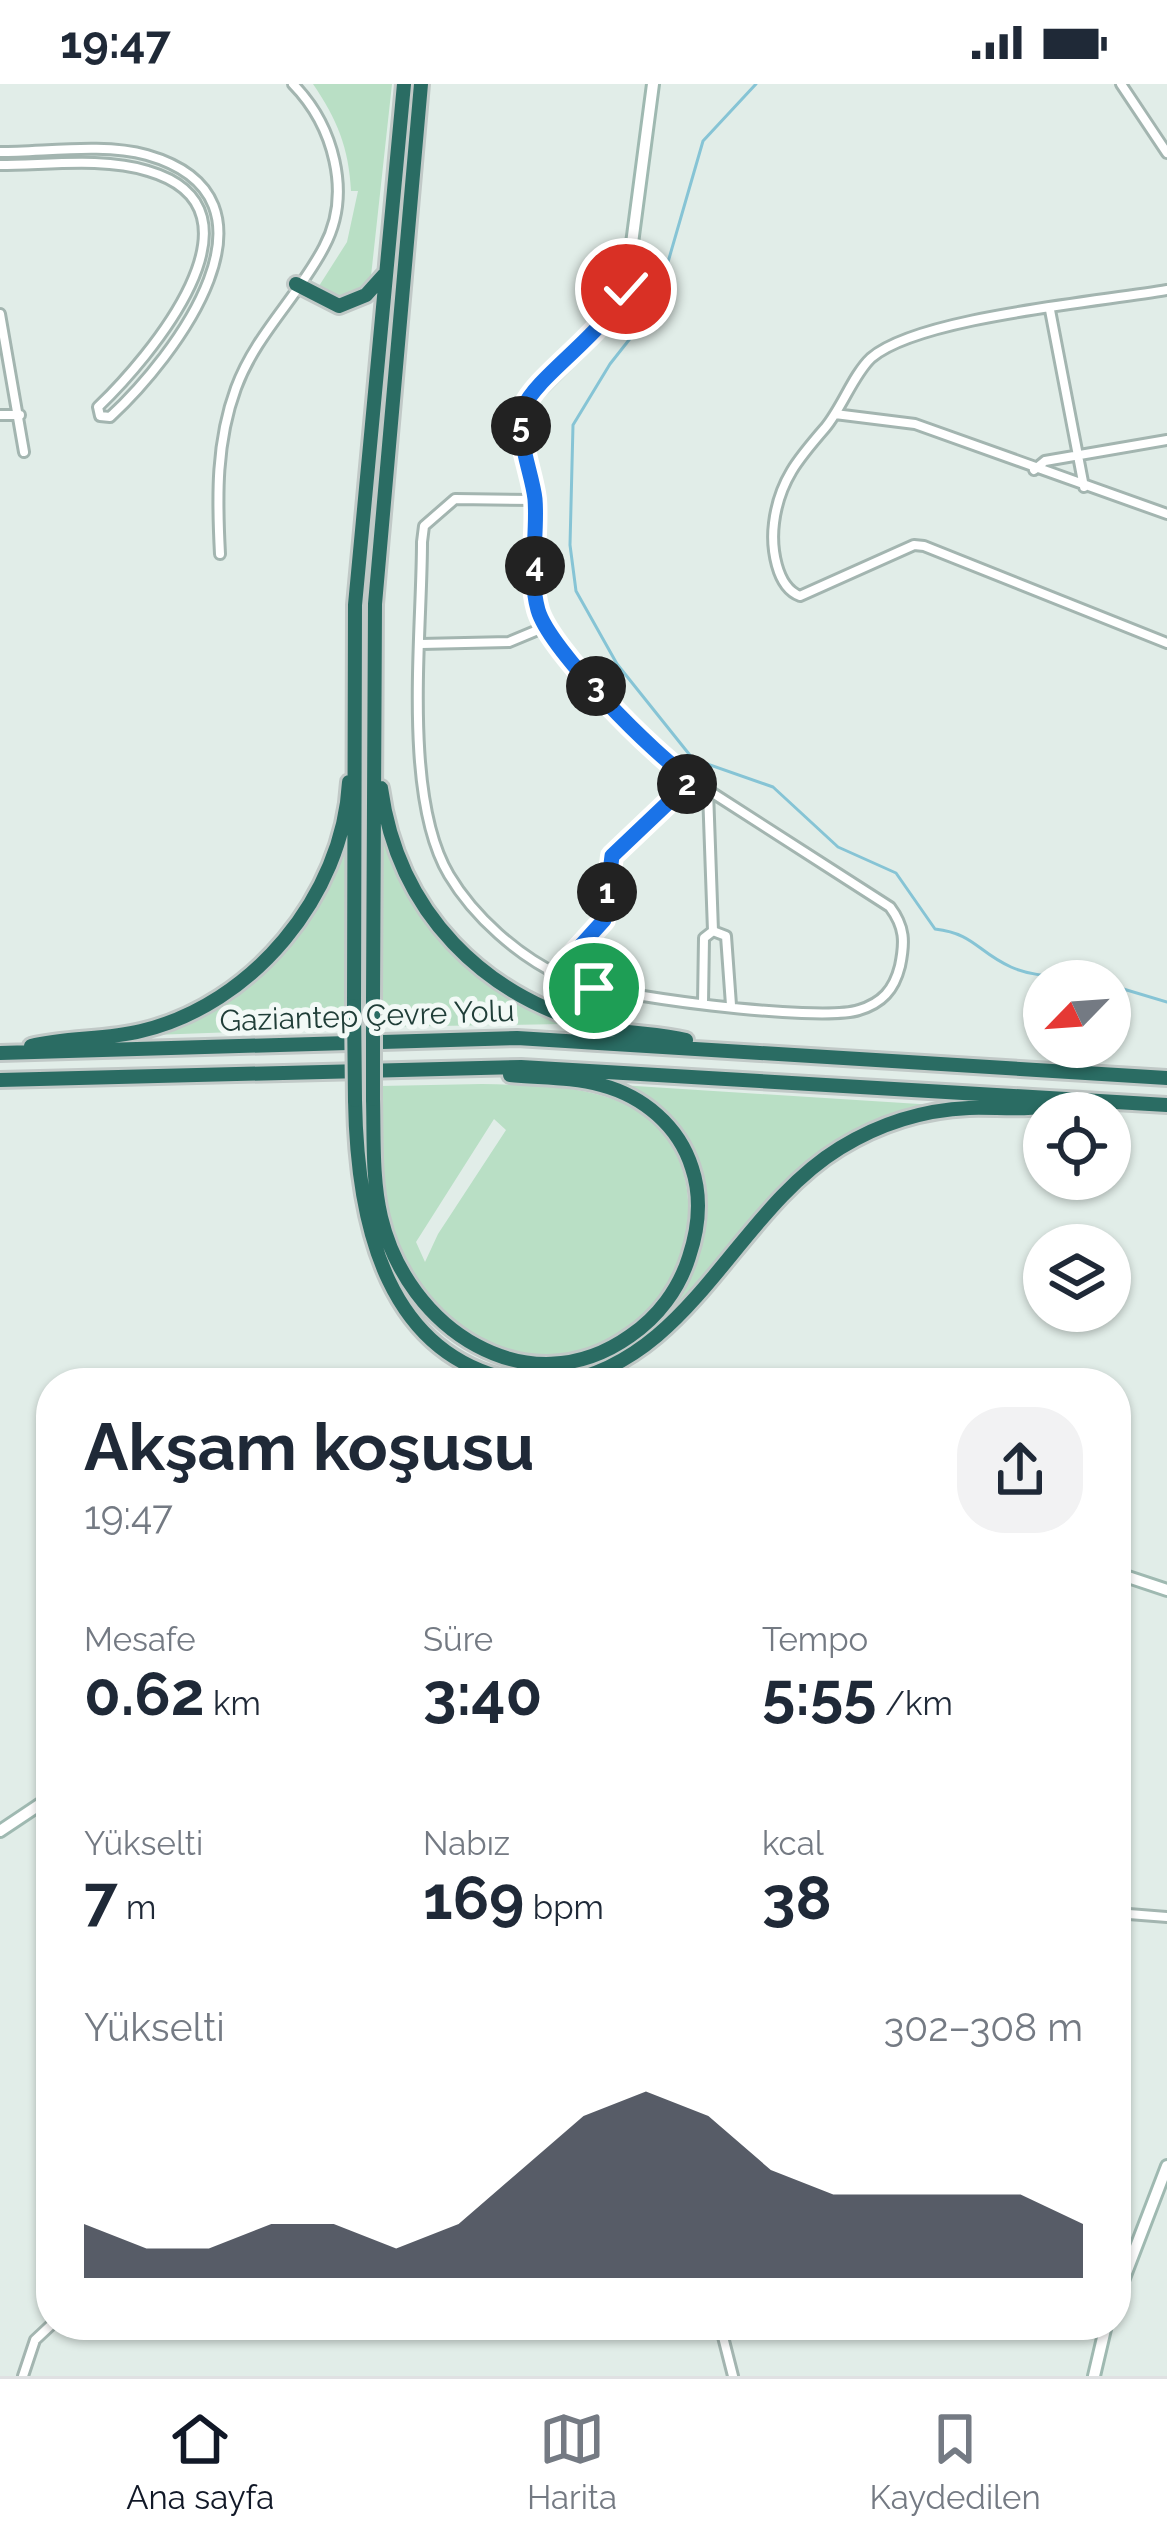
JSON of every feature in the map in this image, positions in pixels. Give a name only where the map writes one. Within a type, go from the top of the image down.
[{"type":"highway","points":[[0,1053],[173,1021],[201,1009],[260,967],[301,918],[338,839],[349,793],[359,530],[404,84]]},
{"type":"highway","points":[[421,84],[380,526],[374,686],[376,1187],[385,1230],[411,1286],[440,1321],[480,1350],[535,1366],[588,1358],[634,1333],[675,1288],[693,1245],[699,1201],[680,1140],[647,1106],[601,1085],[434,1066]]},
{"type":"highway","points":[[296,284],[339,306],[366,295],[384,275]]},
{"type":"highway","points":[[374,686],[381,790],[393,845],[421,904],[447,940],[505,988],[554,1013],[608,1029],[720,1048]]},
{"type":"highway","points":[[354,687],[355,1100],[360,1203],[374,1251],[398,1296],[455,1355],[482,1368]]},
{"type":"highway","name":"Gaziantep Çevre Yolu","points":[[0,1053],[436,1039],[720,1048],[1167,1078]]},
{"type":"highway","name":"Gaziantep Çevre Yolu","points":[[0,1079],[434,1066],[725,1076],[1023,1098]]},
{"type":"highway","name":"Gaziantep Çevre Yolu","points":[[1131,1104],[1167,1105]]},
{"type":"highway","points":[[606,1368],[649,1344],[691,1303],[771,1204],[817,1163],[898,1120],[945,1110],[1023,1110]]},
{"type":"street","points":[[220,554],[218,468],[228,414],[246,363],[324,248],[337,192],[326,131],[293,84]]},
{"type":"street","points":[[535,500],[455,499],[424,526],[421,771],[435,844],[472,906],[517,950],[556,973],[614,992],[843,1014],[888,995],[896,981],[904,932],[890,907],[692,780],[650,745],[544,627],[536,602],[535,500],[521,424],[524,406],[590,341],[626,289],[653,84]]},
{"type":"street","points":[[1121,84],[1167,153]]},
{"type":"street","points":[[0,152],[148,156],[188,178],[213,211],[220,251],[208,290],[133,395],[110,417],[102,417],[98,407],[130,377],[200,269],[204,243],[198,215],[173,183],[148,170],[0,165]]},
{"type":"street","points":[[1167,290],[952,323],[869,359],[835,414],[786,476],[774,523],[774,552],[795,596],[914,545],[924,546],[1167,644]]},
{"type":"street","points":[[1050,310],[1082,454],[1084,487]]},
{"type":"street","points":[[0,314],[24,452]]},
{"type":"street","points":[[835,414],[915,424],[1167,514]]},
{"type":"street","points":[[0,415],[20,415]]},
{"type":"street","points":[[1034,470],[1041,462],[1167,440]]},
{"type":"street","points":[[421,644],[509,642],[544,627]]},
{"type":"street","points":[[556,973],[604,920],[612,856],[692,780]]},
{"type":"street","points":[[707,790],[713,931]]},
{"type":"street","points":[[703,1003],[704,938],[713,931]]},
{"type":"street","points":[[713,931],[726,936],[731,1005]]},
{"type":"street","points":[[1131,1578],[1167,1590]]},
{"type":"street","points":[[0,1831],[36,1807]]},
{"type":"street","points":[[1131,1914],[1167,1917]]},
{"type":"street","points":[[1131,2260],[1167,2166]]},
{"type":"street","points":[[23,2376],[36,2339]]},
{"type":"street","points":[[725,2340],[734,2376]]},
{"type":"street","points":[[1094,2376],[1102,2340]]},
{"type":"green space","points":[[313,84],[392,84],[371,276],[352,298],[340,300],[319,286],[347,242],[358,191],[351,191],[340,134]]},
{"type":"green space","points":[[378,822],[406,891],[435,936],[493,986],[562,1024],[381,1027]]},
{"type":"green space","points":[[347,827],[347,1028],[153,1035],[226,1000],[252,978],[293,927]]},
{"type":"green space","points":[[620,1085],[935,1105],[854,1132],[801,1167],[662,1325],[678,1302],[672,1301],[699,1233],[703,1178],[695,1154],[679,1131]]},
{"type":"green space","points":[[380,1086],[563,1088],[610,1098],[644,1115],[668,1140],[683,1170],[688,1203],[685,1237],[674,1270],[656,1301],[630,1327],[594,1348],[557,1356],[520,1353],[485,1341],[453,1320],[425,1293],[389,1223],[381,1172]],"holes":[[[494,1119],[506,1130],[438,1234],[425,1262],[416,1242]]]},
{"type":"waterway","points":[[756,84],[703,141],[655,307],[610,364],[573,425],[570,545],[576,591],[617,664],[693,759],[773,787],[838,847],[896,873],[935,929],[959,935],[1023,971]]},
{"type":"waterway","points":[[1131,991],[1167,1002]]},
{"type":"route","points":[[594,988],[556,973],[604,920],[608,868],[615,850],[692,780],[650,745],[544,627],[536,602],[535,500],[521,424],[524,406],[590,341],[626,289]]}]
